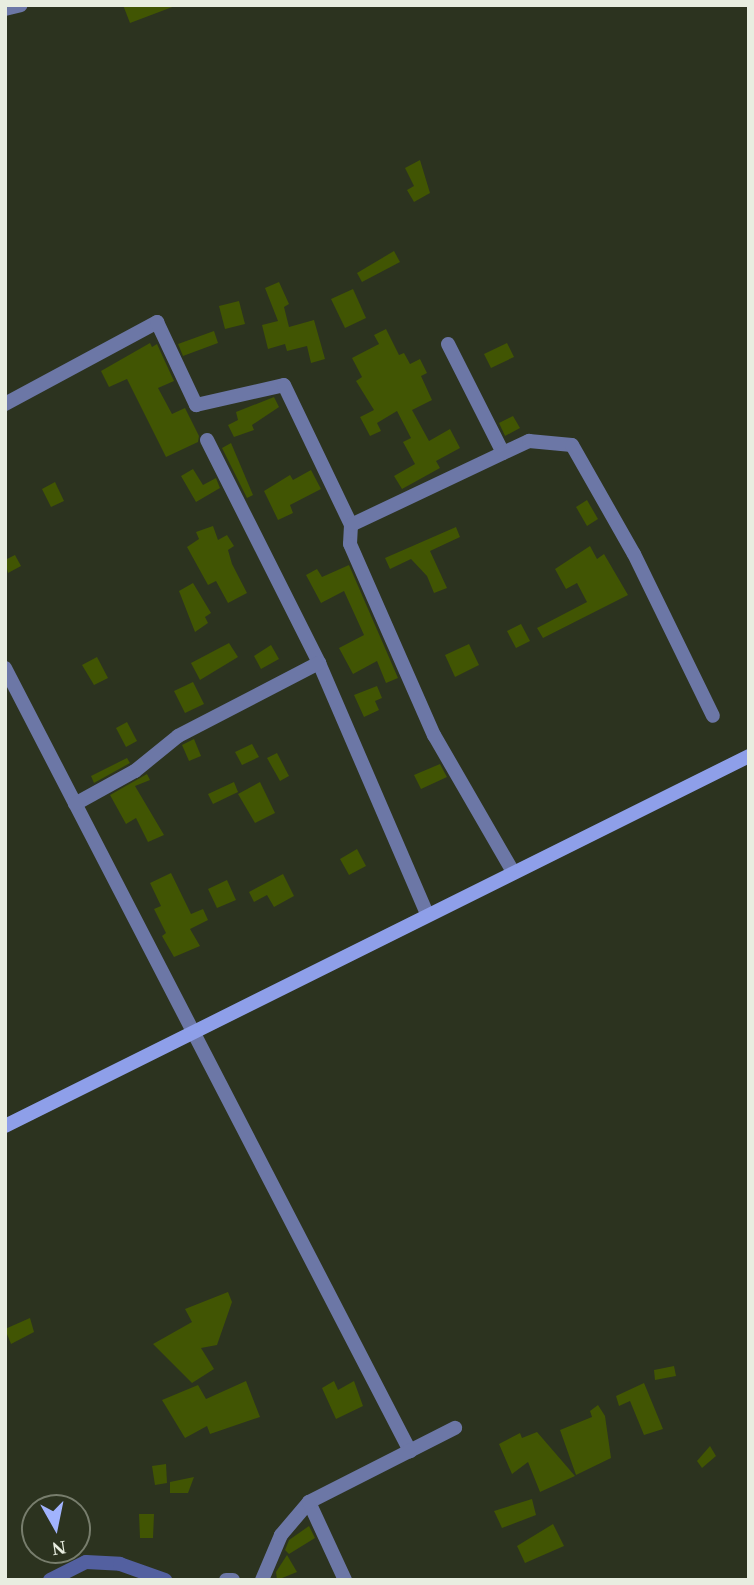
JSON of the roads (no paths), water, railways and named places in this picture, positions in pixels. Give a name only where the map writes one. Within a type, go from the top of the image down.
[{"type":"street","points":[[5,9],[21,5]]},
{"type":"street","points":[[5,404],[157,322],[197,405],[284,385],[351,525],[350,544],[434,735],[513,872]]},
{"type":"street","points":[[449,344],[503,453]]},
{"type":"street","points":[[207,440],[319,663],[426,914]]},
{"type":"street","points":[[351,525],[529,440],[572,445],[634,554],[713,716]]},
{"type":"street","points":[[75,804],[135,771],[178,736],[319,663]]},
{"type":"street","points":[[5,668],[410,1451]]},
{"type":"street","points":[[5,1126],[426,914],[749,756]]},
{"type":"street","points":[[262,1580],[281,1535],[309,1503],[456,1428]]},
{"type":"street","points":[[309,1503],[345,1580]]},
{"type":"waterway","points":[[50,1580],[86,1562],[120,1564],[165,1580]]}]
